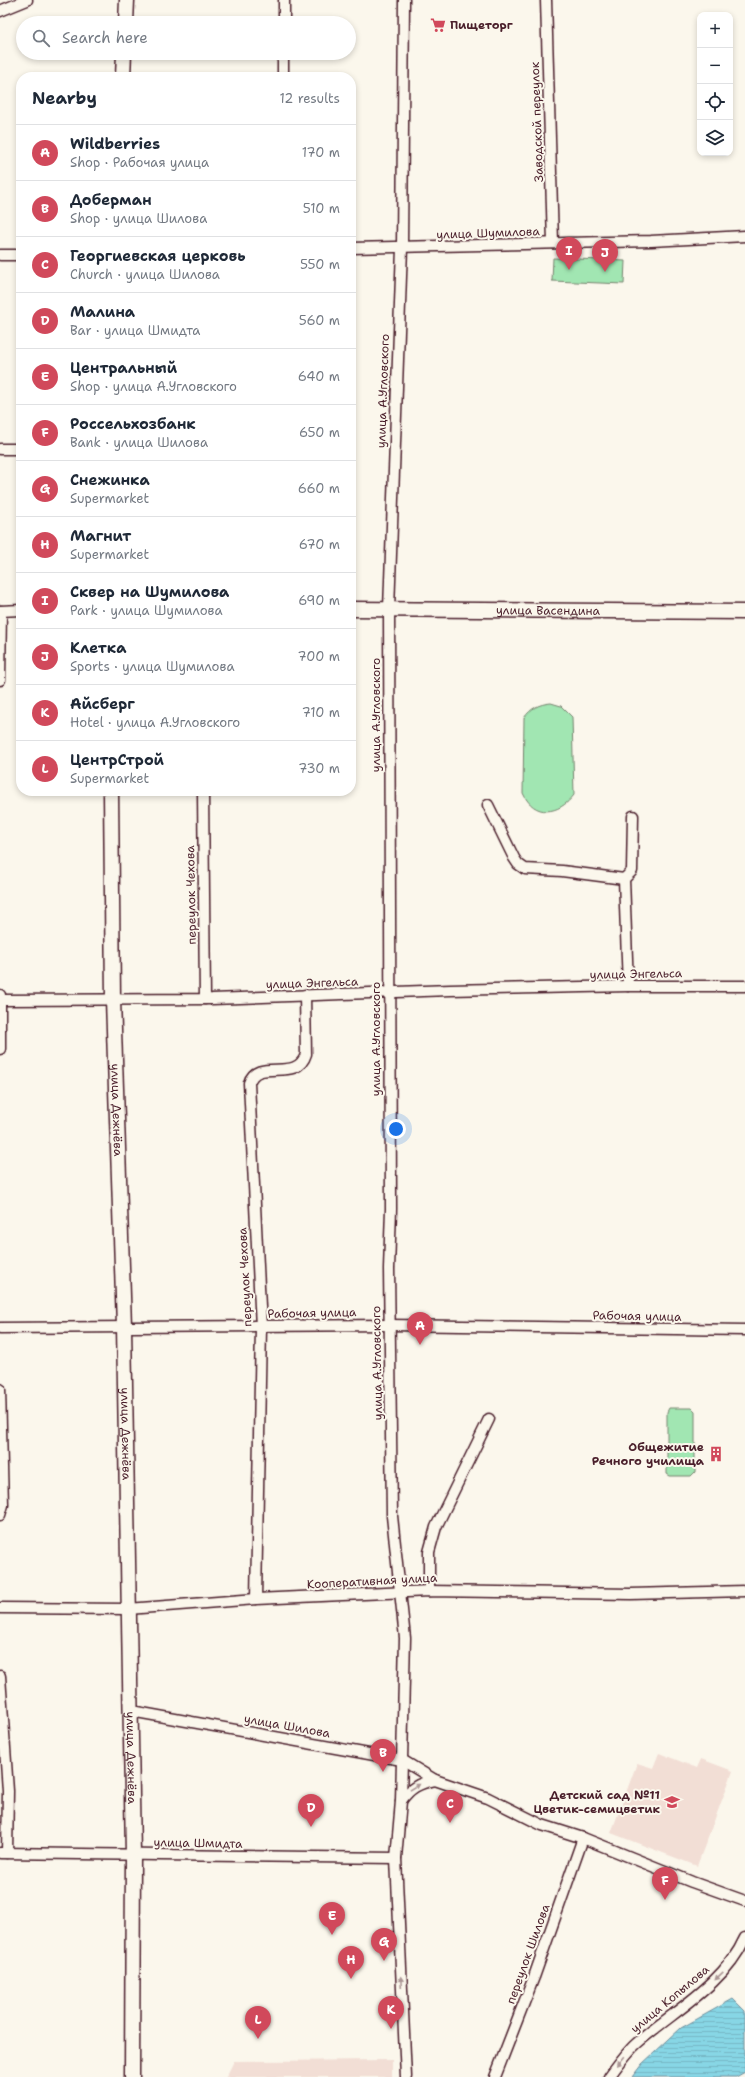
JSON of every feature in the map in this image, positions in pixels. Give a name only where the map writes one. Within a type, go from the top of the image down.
[{"type":"main road","points":[[126,16],[127,0]]},
{"type":"main road","points":[[123,72],[124,60]]},
{"type":"main road","name":"улица Васендина","points":[[356,609],[745,612]]},
{"type":"main road","name":"улица Дежнёва","points":[[111,796],[113,1000],[124,1326],[133,1855],[132,2077]]},
{"type":"street","points":[[0,11],[27,0]]},
{"type":"street","points":[[284,0],[284,16]]},
{"type":"street","name":"улица А.Угловского","points":[[404,0],[402,248],[389,609],[389,994],[392,1516],[405,1638],[401,1801],[396,1858],[406,2077]]},
{"type":"street","name":"Заводской переулок","points":[[546,0],[553,243]]},
{"type":"street","points":[[283,60],[283,72]]},
{"type":"street","name":"улица Шумилова","points":[[356,248],[402,248],[745,236]]},
{"type":"street","points":[[0,255],[16,255]]},
{"type":"street","points":[[0,448],[16,449]]},
{"type":"street","points":[[0,680],[1,610],[16,610]]},
{"type":"street","name":"переулок Чехова","points":[[203,796],[205,999]]},
{"type":"street","points":[[488,805],[514,858],[518,864],[525,869],[562,871],[624,879]]},
{"type":"street","points":[[628,986],[624,879],[632,871],[633,816]]},
{"type":"street","name":"улица Энгельса","points":[[0,1000],[205,999],[628,986],[745,986]]},
{"type":"street","points":[[0,995],[0,1049]]},
{"type":"street","name":"переулок Чехова","points":[[256,1599],[261,1327],[249,1083],[250,1078],[259,1071],[294,1068],[304,1061],[306,1054],[305,995]]},
{"type":"street","name":"Рабочая улица","points":[[0,1328],[390,1325],[745,1330]]},
{"type":"street","points":[[0,1390],[3,1505],[0,1515]]},
{"type":"street","points":[[429,1591],[429,1552],[436,1527],[489,1419]]},
{"type":"street","name":"Кооперативная улица","points":[[0,1608],[128,1609],[256,1599],[401,1594],[429,1591],[631,1594],[745,1591]]},
{"type":"street","points":[[0,1676],[8,1791],[4,1853]]},
{"type":"street","name":"улица Шилова","points":[[130,1711],[402,1760],[435,1780],[488,1798],[542,1825],[583,1838],[692,1882],[745,1901]]},
{"type":"street","points":[[401,1801],[411,1788],[424,1782],[435,1780]]},
{"type":"street","name":"переулок Шилова","points":[[495,2077],[534,1977],[583,1838]]},
{"type":"street","name":"улица Шмидта","points":[[4,1853],[396,1858]]},
{"type":"street","name":"улица Копылова","points":[[609,2077],[635,2045],[711,1984],[725,1970],[744,1941]]},
{"type":"shaded area","name":"Детский сад №11 Цветик-семицветик","points":[[659,1753],[697,1768],[701,1759],[733,1771],[697,1866],[611,1833],[637,1763],[653,1768]]},
{"type":"shaded area","points":[[392,2060],[392,2077],[226,2077],[234,2061]]},
{"type":"green space","points":[[553,258],[625,261],[624,284],[552,281]]},
{"type":"green space","points":[[551,703],[561,706],[572,717],[574,795],[561,807],[547,811],[534,807],[523,793],[524,718],[536,707]]},
{"type":"green space","points":[[669,1408],[692,1408],[695,1411],[695,1472],[691,1476],[670,1476],[667,1474],[667,1412]]},
{"type":"water","points":[[733,1999],[745,2011],[745,2072],[736,2077],[632,2077],[642,2064],[681,2028]]},
{"type":"place","name":"Пищеторг","points":[[438,25]]},
{"type":"place","name":"Сквер на Шумилова","points":[[569,270]]},
{"type":"place","name":"Клетка","points":[[605,272]]},
{"type":"place","name":"Wildberries","points":[[420,1345]]},
{"type":"place","name":"Общежитие Речного училища","points":[[716,1454]]},
{"type":"place","name":"Доберман","points":[[383,1772]]},
{"type":"place","name":"Детский сад №11 Цветик-семицветик","points":[[672,1802]]},
{"type":"place","name":"Георгиевская церковь","points":[[450,1823]]},
{"type":"place","name":"Малина","points":[[311,1827]]},
{"type":"place","name":"Россельхозбанк","points":[[665,1900]]},
{"type":"place","name":"Центральный","points":[[332,1935]]},
{"type":"place","name":"Снежинка","points":[[384,1961]]},
{"type":"place","name":"Магнит","points":[[351,1979]]},
{"type":"place","name":"Айсберг","points":[[391,2029]]},
{"type":"place","name":"ЦентрСтрой","points":[[258,2039]]}]
